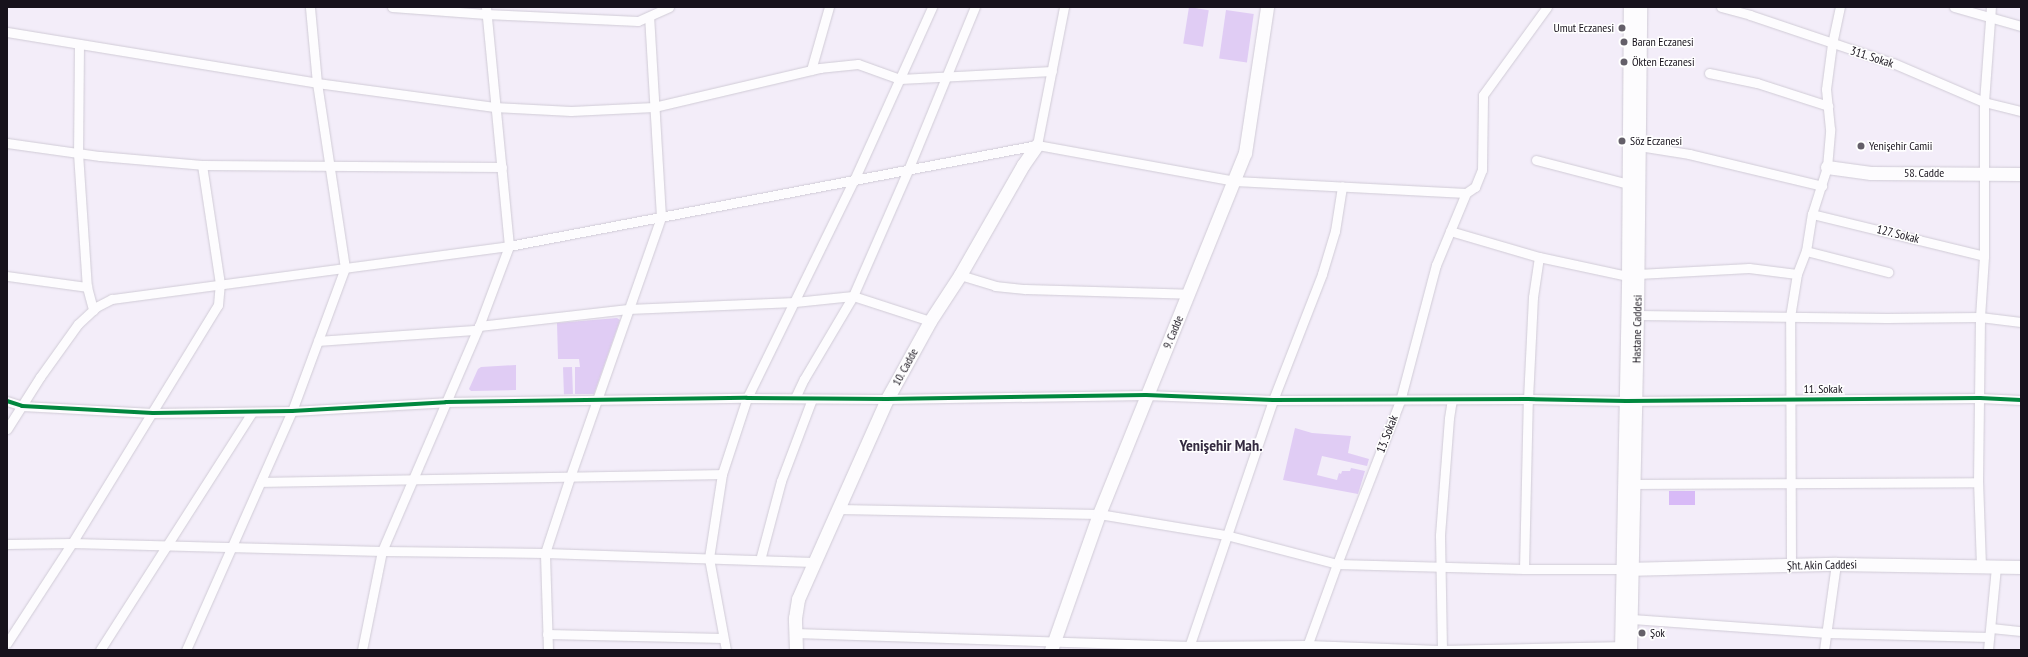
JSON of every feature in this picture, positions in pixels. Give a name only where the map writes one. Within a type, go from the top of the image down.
[{"type":"street","points":[[186,650],[292,411],[345,268],[331,167],[317,83],[310,7]]},
{"type":"street","points":[[392,7],[486,11],[638,21],[669,7]]},
{"type":"street","points":[[811,70],[829,7]]},
{"type":"street","points":[[726,650],[709,558],[722,474],[747,398],[854,180],[932,7]]},
{"type":"street","points":[[795,398],[804,379],[854,296],[975,7]]},
{"type":"street","points":[[1037,145],[1064,7]]},
{"type":"street","name":"9. Cadde","points":[[1053,645],[1099,514],[1146,395],[1235,181],[1245,153],[1268,7]]},
{"type":"street","name":"13. Sokak","points":[[1307,647],[1337,564],[1400,401],[1436,265],[1466,193],[1475,187],[1482,170],[1483,95],[1547,7]]},
{"type":"street","name":"Hastane Caddesi","points":[[1624,649],[1632,619],[1627,569],[1634,484],[1630,401],[1637,315],[1633,275],[1629,184],[1630,7]]},
{"type":"street","name":"Hastane Caddesi","points":[[1624,649],[1633,275],[1639,146],[1640,7]]},
{"type":"street","name":"311. Sokak","points":[[1721,7],[1750,15],[1832,44],[1893,63],[1984,102],[2021,111]]},
{"type":"street","points":[[1791,566],[1790,317],[1797,274],[1806,251],[1812,214],[1827,168],[1830,129],[1826,89],[1832,44],[1840,7]]},
{"type":"street","points":[[1954,7],[2021,26]]},
{"type":"street","points":[[1981,566],[1978,482],[1980,317],[1984,256],[1984,102],[1991,7]]},
{"type":"street","points":[[362,650],[382,551],[478,328],[509,246],[502,167],[494,107],[486,11]]},
{"type":"street","points":[[548,650],[545,553],[628,308],[661,217],[649,17]]},
{"type":"street","points":[[7,32],[317,83],[494,107],[571,111],[654,107],[811,70],[858,64],[900,78],[1052,71]]},
{"type":"street","points":[[79,44],[78,153],[87,287],[92,310]]},
{"type":"street","points":[[1709,73],[1756,83],[1828,106]]},
{"type":"street","points":[[7,143],[78,153],[202,165],[502,167]]},
{"type":"street","points":[[7,430],[78,324],[92,310],[112,299],[509,246],[1037,145],[1235,181],[1466,193]]},
{"type":"street","name":"10. Cadde","points":[[796,650],[795,633],[798,599],[813,562],[839,509],[887,399],[930,321],[960,275],[1023,165],[1037,145]]},
{"type":"street","points":[[1639,146],[1689,154],[1822,186]]},
{"type":"street","points":[[1536,160],[1629,184]]},
{"type":"street","points":[[7,643],[72,543],[218,305],[220,284],[202,165]]},
{"type":"street","name":"58. Cadde","points":[[1827,168],[1871,173],[2021,174]]},
{"type":"street","points":[[1188,648],[1273,400],[1322,274],[1335,231],[1342,187]]},
{"type":"street","name":"127. Sokak","points":[[1812,214],[1984,256]]},
{"type":"street","points":[[1450,232],[1539,257],[1633,275],[1749,268],[1797,274]]},
{"type":"street","points":[[1806,251],[1888,272]]},
{"type":"street","points":[[1524,569],[1528,399],[1533,297],[1539,257]]},
{"type":"street","points":[[960,275],[996,286],[1018,288],[1189,294]]},
{"type":"street","points":[[7,276],[87,287]]},
{"type":"street","points":[[318,341],[478,328],[628,308],[795,302],[854,296],[930,321]]},
{"type":"street","points":[[1637,315],[1980,317],[2021,322]]},
{"type":"street","name":"11. Sokak","points":[[7,401],[22,406],[153,413],[292,411],[446,402],[747,398],[887,399],[1146,395],[1273,400],[1400,401],[1528,399],[1630,401],[1980,398],[2021,400]]},
{"type":"street","points":[[760,560],[781,481],[812,399]]},
{"type":"street","points":[[795,633],[1053,645],[1188,648],[1307,647],[1441,650],[1440,535],[1449,418],[1452,400]]},
{"type":"street","points":[[100,650],[252,412]]},
{"type":"street","points":[[261,482],[722,474]]},
{"type":"street","points":[[1634,484],[1978,482]]},
{"type":"street","points":[[839,509],[1099,514],[1226,535],[1337,564],[1524,569],[1627,569]]},
{"type":"street","points":[[7,544],[72,543],[382,551],[545,553],[813,562]]},
{"type":"street","points":[[1824,650],[1836,564]]},
{"type":"street","name":"Şht. Akin Caddesi","points":[[1627,569],[1836,564],[2021,567]]},
{"type":"street","points":[[1988,650],[1996,566]]},
{"type":"street","points":[[1632,619],[1827,633],[2021,631]]},
{"type":"street","points":[[547,634],[723,638]]},
{"type":"street","points":[[1445,650],[1624,649]]},
{"type":"shaded area","points":[[1189,7],[1209,10],[1203,47],[1183,44]]},
{"type":"shaded area","points":[[1226,10],[1254,14],[1247,62],[1219,59]]},
{"type":"shaded area","points":[[617,318],[620,320],[594,394],[575,394],[575,367],[580,367],[579,359],[558,359],[557,323]]},
{"type":"shaded area","points":[[516,365],[516,390],[471,391],[469,389],[478,369],[481,367]]},
{"type":"shaded area","points":[[563,367],[572,367],[573,394],[564,394]]},
{"type":"shaded area","points":[[1295,428],[1312,433],[1351,436],[1348,453],[1369,459],[1367,466],[1322,456],[1317,475],[1337,480],[1339,473],[1341,474],[1342,471],[1350,471],[1351,468],[1365,471],[1358,494],[1283,480]]},
{"type":"shaded area","points":[[1669,491],[1695,491],[1695,505],[1669,505]]},
{"type":"cycle path","points":[[7,401],[22,406],[153,413],[292,411],[446,402],[747,398],[887,399],[1146,395],[1273,400],[1528,399],[1626,401],[1980,398],[2021,400]]},
{"type":"place","name":"Umut Eczanesi","points":[[1622,28]]},
{"type":"place","name":"Baran Eczanesi","points":[[1624,42]]},
{"type":"place","name":"Ökten Eczanesi","points":[[1624,62]]},
{"type":"place","name":"Söz Eczanesi","points":[[1622,141]]},
{"type":"place","name":"Yenişehir Camii","points":[[1861,146]]},
{"type":"place","name":"Şok","points":[[1642,633]]},
{"type":"district","name":"Yenişehir Mah.","points":[[1221,445]]}]
